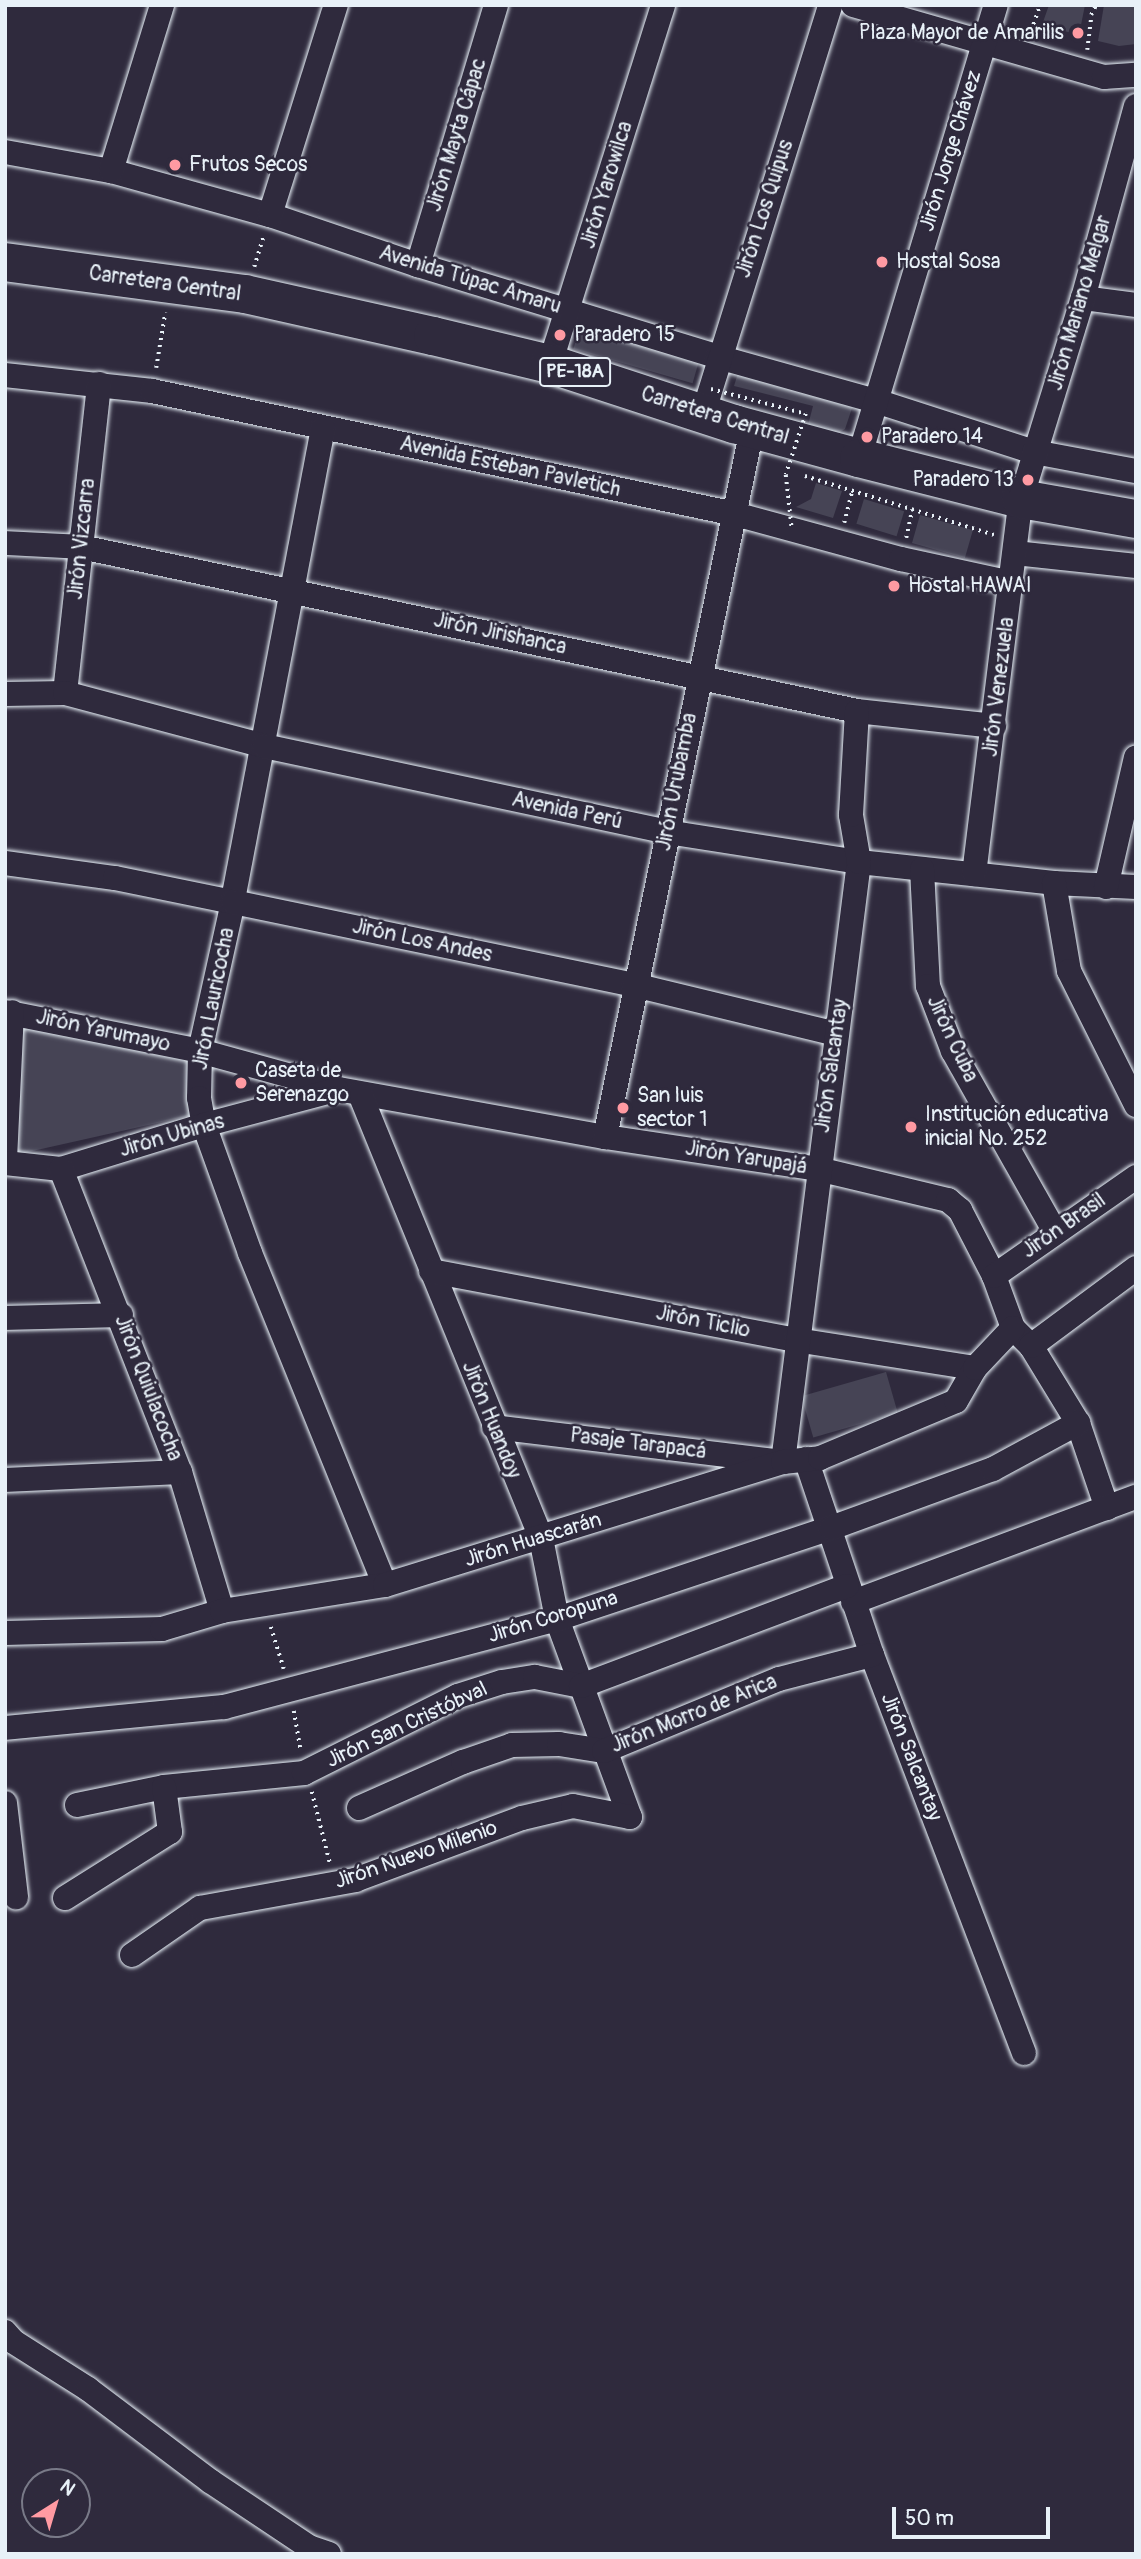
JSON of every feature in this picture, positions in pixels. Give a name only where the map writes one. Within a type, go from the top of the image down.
[{"type":"highway","name":"Carretera Central","points":[[5,262],[245,294],[707,401],[752,429],[856,474],[1136,519]]},
{"type":"street","points":[[111,171],[162,5]]},
{"type":"street","points":[[270,215],[336,5]]},
{"type":"street","name":"Jirón Mayta Cápac","points":[[418,265],[496,5]]},
{"type":"street","name":"Jirón Yarowilca","points":[[550,364],[663,5]]},
{"type":"street","name":"Jirón Los Quipus","points":[[707,401],[718,358],[830,5]]},
{"type":"street","points":[[853,5],[1104,77],[1136,75]]},
{"type":"street","name":"Jirón Jorge Chávez","points":[[856,474],[996,5]]},
{"type":"street","name":"Jirón Mariano Melgar","points":[[1021,499],[1083,298],[1136,106]]},
{"type":"street","name":"Avenida Túpac Amaru","points":[[5,152],[111,171],[270,215],[418,265],[568,309],[718,358],[876,401],[1034,452],[1136,471]]},
{"type":"street","points":[[1083,298],[1136,305]]},
{"type":"street","name":"Avenida Esteban Pavletich","points":[[5,375],[152,391],[735,514],[901,559],[1011,583]]},
{"type":"street","name":"Jirón Vizcarra","points":[[65,694],[99,384]]},
{"type":"street","name":"Jirón Lauricocha","points":[[323,428],[264,746],[200,1051],[199,1098],[204,1125],[250,1253],[385,1585]]},
{"type":"street","name":"Jirón Urubamba","points":[[605,1137],[698,675],[752,429]]},
{"type":"street","name":"Jirón Venezuela","points":[[974,874],[1021,499]]},
{"type":"street","name":"Jirón Jirishanca","points":[[5,543],[81,547],[698,675],[857,711],[994,726]]},
{"type":"street","points":[[1016,548],[1136,566]]},
{"type":"street","name":"Avenida Perú","points":[[5,694],[65,694],[264,746],[667,832],[859,862],[1054,883],[1136,887]]},
{"type":"street","name":"Jirón Salcantay","points":[[857,711],[851,815],[859,862],[796,1340],[795,1461],[831,1528],[850,1594],[872,1655],[1024,2053]]},
{"type":"street","points":[[1106,887],[1136,757]]},
{"type":"street","name":"Jirón Los Andes","points":[[5,863],[115,878],[233,902],[635,985],[836,1034]]},
{"type":"street","name":"Jirón Cuba","points":[[922,869],[928,986],[953,1051],[1055,1231]]},
{"type":"street","points":[[1054,883],[1069,971],[1136,1105]]},
{"type":"street","points":[[5,1161],[8,1012]]},
{"type":"street","name":"Jirón Yarumayo","points":[[8,1012],[200,1051]]},
{"type":"street","name":"Jirón Yarupajá","points":[[200,1051],[349,1092],[605,1137],[818,1169],[948,1200],[960,1210],[994,1276],[1013,1328],[1031,1346],[1078,1423],[1107,1508]]},
{"type":"street","name":"Jirón Ubinas","points":[[5,1161],[61,1169],[204,1125],[349,1092]]},
{"type":"street","name":"Jirón Huandoy","points":[[349,1092],[431,1271],[541,1538],[557,1619],[629,1817]]},
{"type":"street","name":"Jirón Quiulacocha","points":[[61,1169],[121,1315],[180,1472],[222,1611]]},
{"type":"street","name":"Jirón Brasil","points":[[994,1276],[1136,1177]]},
{"type":"street","points":[[1031,1346],[1136,1268]]},
{"type":"street","name":"Jirón Ticlio","points":[[431,1271],[796,1340],[975,1368]]},
{"type":"street","points":[[5,1318],[121,1315]]},
{"type":"street","name":"Jirón Huascarán","points":[[5,1633],[162,1629],[222,1611],[385,1585],[795,1461],[820,1458],[956,1401],[975,1368],[1013,1328]]},
{"type":"street","name":"Jirón Coropuna","points":[[5,1728],[224,1707],[557,1619],[831,1528],[993,1469],[1078,1423]]},
{"type":"street","name":"Pasaje Tarapacá","points":[[494,1427],[795,1461]]},
{"type":"street","points":[[5,1480],[180,1472]]},
{"type":"street","points":[[581,1686],[1136,1497]]},
{"type":"street","name":"Jirón Morro de Arica","points":[[359,1808],[463,1762],[512,1745],[559,1744],[604,1752],[779,1679],[872,1655]]},
{"type":"street","name":"Jirón San Cristóbval","points":[[77,1805],[164,1787],[304,1773],[458,1696],[502,1682],[535,1677],[581,1686]]},
{"type":"street","points":[[65,1898],[170,1832],[164,1787]]},
{"type":"street","points":[[5,1803],[16,1897]]},
{"type":"street","name":"Jirón Nuevo Milenio","points":[[132,1955],[200,1908],[355,1880],[522,1818],[573,1806],[629,1817]]},
{"type":"street","points":[[5,2332],[14,2342],[88,2389],[211,2481],[309,2547],[329,2554]]},
{"type":"path","points":[[1040,5],[1031,31],[1044,37]]},
{"type":"path","points":[[1087,50],[1091,15],[1096,5]]},
{"type":"path","points":[[1077,48],[1098,53]]},
{"type":"path","points":[[245,294],[270,215]]},
{"type":"path","points":[[152,391],[166,307]]},
{"type":"path","points":[[707,401],[806,414],[786,475],[792,529]]},
{"type":"path","points":[[786,470],[856,474],[912,510],[1016,548]]},
{"type":"path","points":[[839,541],[856,474]]},
{"type":"path","points":[[901,559],[912,510]]},
{"type":"path","points":[[264,1604],[291,1691],[304,1773],[320,1813],[334,1884]]},
{"type":"shaded area","points":[[1049,5],[1085,5],[1079,35],[1042,25]]},
{"type":"shaded area","points":[[1104,5],[1136,5],[1136,44],[1119,46],[1098,41]]},
{"type":"shaded area","points":[[580,326],[699,360],[693,383],[573,349]]},
{"type":"shaded area","points":[[738,373],[853,405],[845,429],[835,435],[807,429],[813,406],[734,386]]},
{"type":"shaded area","points":[[816,483],[842,491],[833,518],[796,507],[811,499]]},
{"type":"shaded area","points":[[864,499],[904,511],[897,536],[856,524]]},
{"type":"shaded area","points":[[920,515],[973,530],[965,558],[912,543]]},
{"type":"shaded area","points":[[20,1025],[188,1058],[193,1115],[19,1154]]},
{"type":"shaded area","points":[[886,1372],[898,1413],[813,1438],[801,1396]]},
{"type":"place","name":"Plaza Mayor de Amarilis","points":[[1078,33]]},
{"type":"place","name":"Frutos Secos","points":[[175,165]]},
{"type":"place","name":"Hostal Sosa","points":[[882,262]]},
{"type":"place","name":"Paradero 15","points":[[560,335]]},
{"type":"place","name":"Paradero 14","points":[[867,437]]},
{"type":"place","name":"Paradero 13","points":[[1028,480]]},
{"type":"place","name":"Hostal HAWAI","points":[[894,586]]},
{"type":"place","name":"Caseta de Serenazgo","points":[[241,1083]]},
{"type":"place","name":"San luis sector 1","points":[[623,1108]]},
{"type":"place","name":"Institución educativa inicial No. 252","points":[[911,1127]]}]
